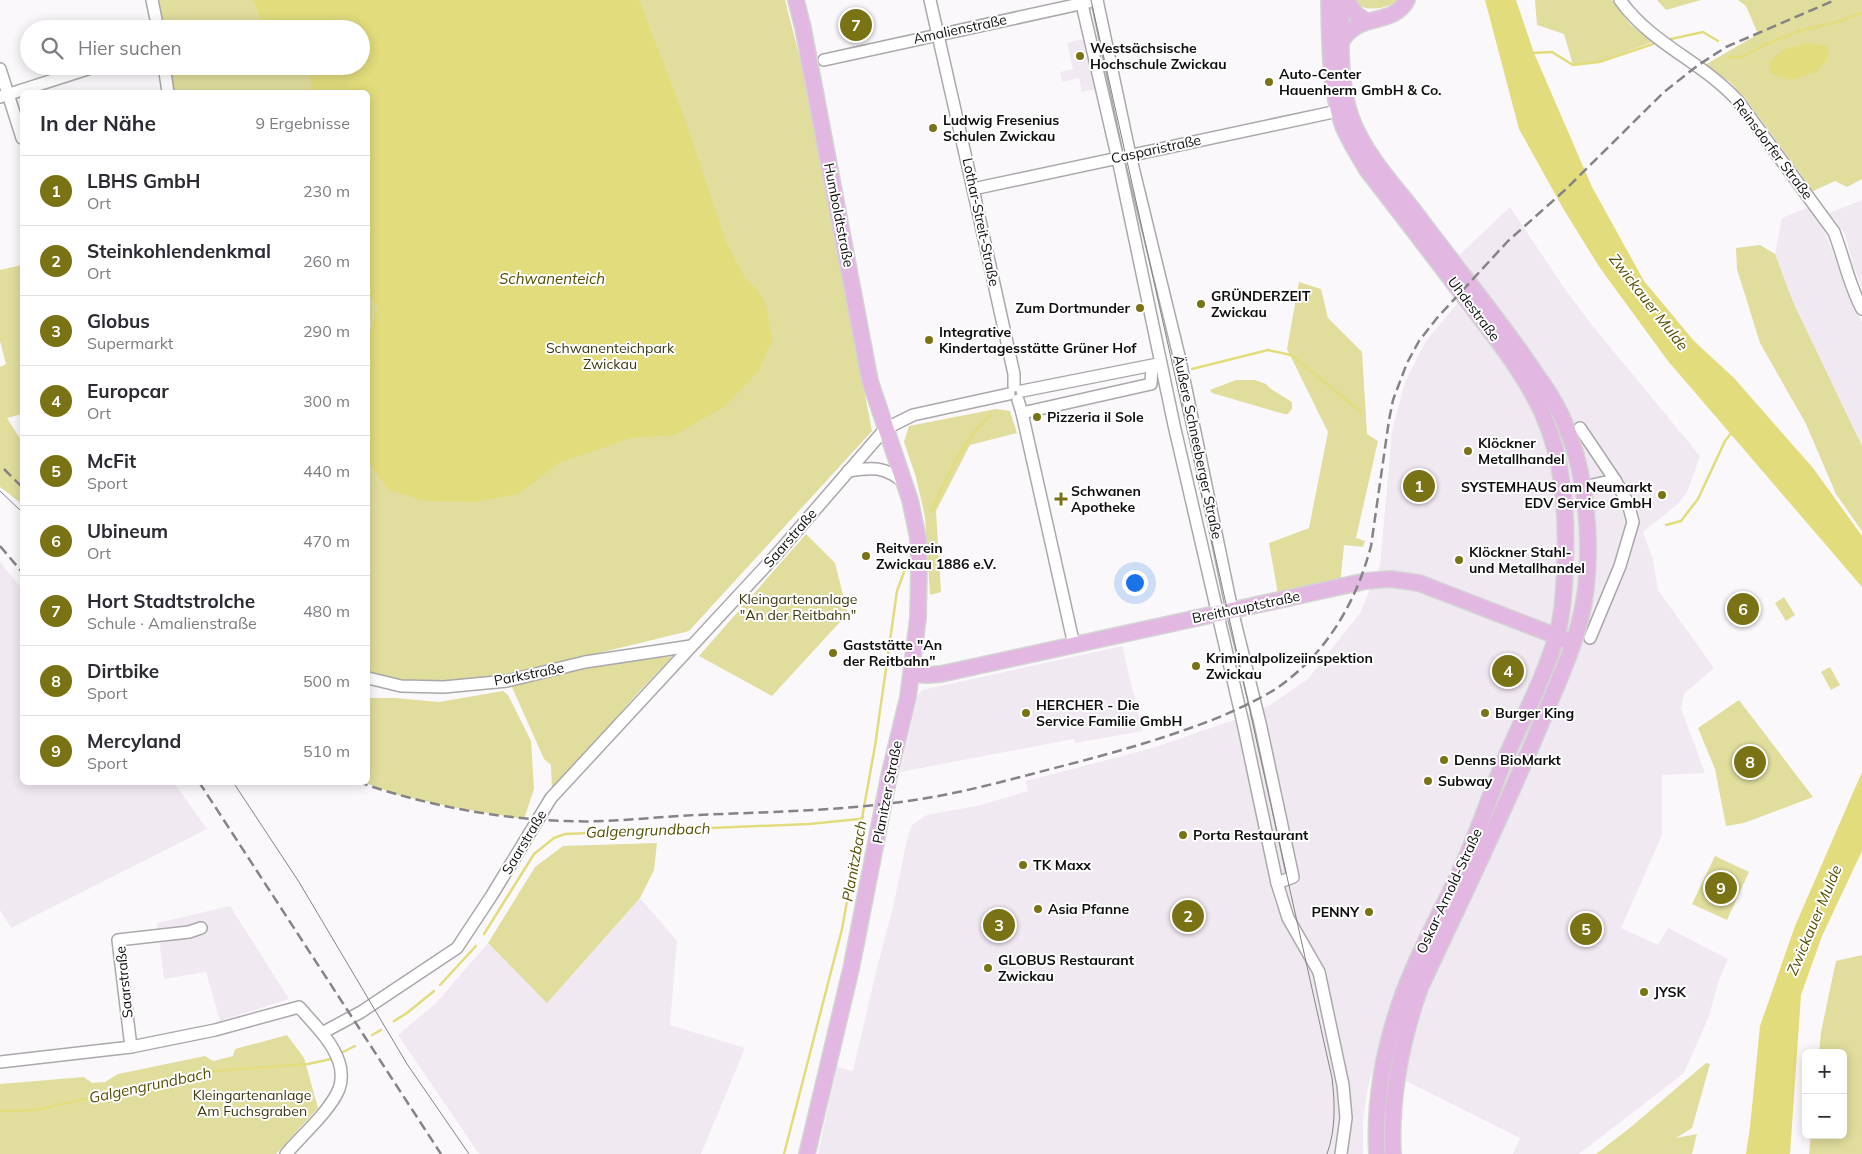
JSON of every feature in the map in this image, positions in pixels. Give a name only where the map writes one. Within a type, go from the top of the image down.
[{"type":"main road","name":"Humboldtstraße","points":[[796,0],[803,28],[870,382],[885,429]]},
{"type":"main road","name":"Uhdestraße","points":[[1329,0],[1332,74],[1338,111],[1350,141],[1367,170],[1501,344],[1543,414],[1562,479],[1565,509],[1565,577],[1561,621],[1556,636]]},
{"type":"main road","name":"Uhdestraße","points":[[1341,0],[1341,42],[1345,92],[1348,108],[1359,134],[1373,158],[1510,337],[1552,399],[1570,437],[1583,487],[1587,538],[1587,571],[1580,619],[1573,642]]},
{"type":"main road","points":[[1346,0],[1356,14],[1366,21]]},
{"type":"main road","points":[[1341,42],[1346,34],[1356,26],[1366,21],[1380,19],[1398,12],[1407,0]]},
{"type":"main road","name":"Planitzer Straße","points":[[808,1154],[851,969],[889,776],[912,674],[918,618],[919,558],[916,524],[905,484],[885,429]]},
{"type":"main road","name":"Breithauptstraße","points":[[912,674],[941,674],[1366,581],[1390,579],[1418,583],[1573,642]]},
{"type":"main road","name":"Oskar-Arnold-Straße","points":[[1377,1154],[1377,1109],[1380,1085],[1393,1027],[1405,989],[1467,858],[1490,796],[1543,675],[1556,636]]},
{"type":"main road","name":"Oskar-Arnold-Straße","points":[[1393,1154],[1392,1111],[1396,1077],[1420,988],[1516,784],[1573,642]]},
{"type":"street","points":[[152,0],[156,20]]},
{"type":"street","name":"Lothar-Streit-Straße","points":[[930,0],[974,188],[1014,374],[1016,393],[1074,645]]},
{"type":"street","name":"Amalienstraße","points":[[824,60],[1096,0]]},
{"type":"street","name":"Äußere Schneeberger Straße","points":[[1096,0],[1130,155],[1180,360],[1225,612],[1277,883],[1288,918],[1319,972],[1343,1085],[1346,1118],[1341,1154]]},
{"type":"street","name":"Reinsdorfer Straße","points":[[1620,0],[1637,21],[1652,34],[1727,88],[1738,101],[1834,232],[1842,252],[1850,284],[1862,309]]},
{"type":"street","name":"Äußere Schneeberger Straße","points":[[1081,2],[1118,158],[1156,365],[1225,612],[1260,723],[1293,877],[1277,883]]},
{"type":"street","points":[[0,69],[4,96],[20,133]]},
{"type":"street","points":[[23,90],[69,75]]},
{"type":"street","points":[[165,75],[168,90]]},
{"type":"street","points":[[4,96],[20,91]]},
{"type":"street","name":"Casparistraße","points":[[974,188],[1338,111]]},
{"type":"street","points":[[1022,413],[1151,384],[1156,365]]},
{"type":"street","name":"Saarstraße","points":[[322,1033],[361,1012],[457,948],[492,895],[551,798],[776,555],[848,471],[871,448],[885,429],[913,415],[1156,365]]},
{"type":"street","points":[[1580,428],[1628,503],[1633,522],[1620,566],[1590,638]]},
{"type":"street","points":[[848,471],[870,468],[884,470],[896,476],[905,484]]},
{"type":"street","points":[[1583,487],[1615,480]]},
{"type":"street","name":"Parkstraße","points":[[370,678],[401,686],[453,686],[507,681],[585,662],[690,646]]},
{"type":"street","name":"Saarstraße","points":[[131,1047],[118,940],[189,932],[201,928]]},
{"type":"street","points":[[0,1062],[131,1047],[215,1030],[299,1007],[322,1033],[339,1061],[341,1070],[340,1088],[323,1112],[286,1154]]},
{"type":"shaded area","name":"Westsächsische Hochschule Zwickau","points":[[1086,38],[1097,89],[1082,92],[1079,78],[1062,82],[1060,72],[1073,69],[1067,43]]},
{"type":"shaded area","points":[[1862,200],[1862,288],[1853,265],[1845,234],[1829,213]]},
{"type":"shaded area","points":[[1510,207],[1567,292],[1592,325],[1700,456],[1687,492],[1678,504],[1643,532],[1653,560],[1658,590],[1714,668],[1684,694],[1681,709],[1705,773],[1662,775],[1662,835],[1621,928],[1658,945],[1668,928],[1728,959],[1718,983],[1709,1016],[1684,1073],[1579,1154],[1513,1154],[1520,1138],[1374,1067],[1368,1086],[1363,1120],[1363,1154],[818,1154],[837,1067],[853,1071],[912,825],[927,815],[981,805],[1028,791],[1026,781],[1149,749],[1234,720],[1270,705],[1308,679],[1360,613],[1380,565],[1392,431],[1405,382],[1425,342],[1456,305],[1479,282],[1459,255]]},
{"type":"shaded area","points":[[1809,207],[1826,235],[1854,308],[1862,322],[1862,446],[1793,302],[1775,254],[1782,218]]},
{"type":"shaded area","points":[[0,562],[20,587],[20,785],[175,785],[207,829],[11,928],[0,910]]},
{"type":"shaded area","name":"HERCHER - Die Service Familie GmbH","points":[[1122,646],[1143,731],[1075,743],[1074,739],[900,772],[918,695],[922,690]]},
{"type":"shaded area","points":[[640,898],[677,941],[670,1025],[745,1048],[701,1154],[479,1154],[398,1035],[436,1003],[488,943],[547,1002]]},
{"type":"shaded area","points":[[230,906],[289,999],[220,1021],[206,972],[164,979],[157,923]]},
{"type":"green space","name":"Schwanenteichpark Zwickau","points":[[157,0],[785,0],[800,59],[872,431],[689,631],[501,677],[447,685],[370,678],[370,90],[172,90],[169,75],[370,75],[370,20],[160,20]]},
{"type":"green space","points":[[1356,0],[1400,0],[1384,7],[1373,9],[1357,5]]},
{"type":"green space","points":[[1535,0],[1612,0],[1630,24],[1652,42],[1599,62],[1573,65],[1564,34],[1537,25]]},
{"type":"green space","points":[[1657,0],[1701,0],[1666,10]]},
{"type":"green space","points":[[1738,0],[1862,0],[1862,179],[1847,187],[1835,181],[1813,191],[1745,98],[1730,82],[1705,65],[1758,34],[1746,6]]},
{"type":"green space","points":[[1760,245],[1775,254],[1793,302],[1862,446],[1862,531],[1836,494],[1806,424],[1760,343],[1737,269],[1736,248]]},
{"type":"green space","points":[[20,265],[20,415],[7,418],[20,439],[20,502],[0,487],[0,367],[6,364],[0,341],[0,270]]},
{"type":"green space","points":[[1299,282],[1321,289],[1328,318],[1362,352],[1367,434],[1378,441],[1356,538],[1365,541],[1363,547],[1344,545],[1340,586],[1279,600],[1269,543],[1309,528],[1328,432],[1287,349]]},
{"type":"green space","points":[[1236,380],[1255,380],[1266,384],[1292,402],[1292,409],[1288,414],[1284,414],[1212,393],[1210,390]]},
{"type":"green space","points":[[996,409],[1010,411],[1017,433],[970,445],[936,511],[941,592],[930,595],[925,517],[916,477],[904,442],[909,426]]},
{"type":"green space","name":"Kleingartenanlage \"An der Reitbahn\"","points":[[806,534],[835,563],[849,619],[840,622],[772,696],[699,656]]},
{"type":"green space","points":[[1784,597],[1795,615],[1786,621],[1775,603]]},
{"type":"green space","points":[[673,656],[634,697],[552,791],[551,765],[544,759],[511,685],[587,667]]},
{"type":"green space","points":[[1830,667],[1840,685],[1831,690],[1821,672]]},
{"type":"green space","points":[[503,691],[508,695],[531,741],[534,789],[524,819],[452,807],[398,795],[370,784],[370,698],[439,702]]},
{"type":"green space","points":[[1739,700],[1813,797],[1744,823],[1726,826],[1715,769],[1698,728]]},
{"type":"green space","points":[[657,843],[654,870],[640,898],[547,1003],[488,943],[535,867],[563,846]]},
{"type":"green space","points":[[1715,856],[1749,872],[1727,920],[1692,904]]},
{"type":"green space","points":[[1862,955],[1862,1154],[1809,1154],[1811,1139],[1847,1139],[1847,1049],[1819,1049],[1821,1032],[1836,961]]},
{"type":"green space","name":"Kleingartenanlage Am Fuchsgraben","points":[[287,1035],[304,1058],[318,1108],[276,1154],[0,1154],[0,1084],[84,1077],[92,1083],[105,1082],[118,1074],[205,1056],[213,1061],[233,1056],[235,1049]]},
{"type":"green space","points":[[1706,1063],[1710,1064],[1692,1128],[1676,1138],[1697,1134],[1692,1154],[1596,1154],[1631,1127]]},
{"type":"water","name":"Schwanenteich","points":[[253,0],[639,0],[684,117],[726,242],[745,278],[757,290],[766,305],[772,341],[759,370],[725,406],[675,435],[631,438],[559,463],[518,494],[474,502],[426,501],[389,490],[370,465],[370,333],[378,307],[370,297],[370,90],[312,90],[310,75],[370,75],[370,20],[261,20]]},
{"type":"water","name":"Zwickauer Mulde","points":[[1485,0],[1516,0],[1534,53],[1592,187],[1644,281],[1694,341],[1734,378],[1813,468],[1862,536],[1862,587],[1668,361],[1600,268],[1564,210],[1519,129]]},
{"type":"water","points":[[1807,43],[1827,46],[1829,54],[1826,61],[1816,72],[1790,80],[1770,73],[1770,62],[1783,50]]},
{"type":"water","name":"Zwickauer Mulde","points":[[1862,772],[1862,851],[1822,936],[1801,995],[1790,1154],[1746,1154],[1760,1026],[1795,926]]},
{"type":"waterway","points":[[1730,57],[1742,57],[1766,44],[1802,30],[1837,22],[1862,13]]},
{"type":"waterway","points":[[1671,39],[1703,32],[1718,41]]},
{"type":"waterway","points":[[1531,53],[1552,52],[1573,65],[1599,62],[1653,44]]},
{"type":"waterway","name":"Planitzbach","points":[[1192,369],[1268,350],[1291,355],[1360,411]]},
{"type":"waterway","name":"Planitzbach","points":[[931,512],[949,473],[963,449],[990,415]]},
{"type":"waterway","name":"Planitzbach","points":[[1666,525],[1681,521],[1698,499],[1725,441],[1732,432]]},
{"type":"waterway","name":"Planitzbach","points":[[784,1154],[842,929],[875,746],[897,591],[907,564]]},
{"type":"waterway","name":"Galgengrundbach","points":[[484,934],[534,854],[554,838],[565,834],[809,824],[863,817]]},
{"type":"waterway","name":"Galgengrundbach","points":[[440,985],[476,946]]},
{"type":"waterway","name":"Galgengrundbach","points":[[394,1021],[434,991]]},
{"type":"waterway","name":"Galgengrundbach","points":[[372,1035],[381,1030]]},
{"type":"waterway","name":"Galgengrundbach","points":[[343,1052],[355,1046]]},
{"type":"waterway","name":"Galgengrundbach","points":[[0,1111],[35,1110],[201,1072],[308,1064],[331,1059]]},
{"type":"tram line","points":[[1091,0],[1332,1078],[1334,1116],[1327,1154]]},
{"type":"tram line","points":[[0,491],[20,510]]},
{"type":"tram line","points":[[235,785],[299,882],[407,1064],[469,1154]]},
{"type":"railway","points":[[367,785],[435,804],[487,814],[540,820],[599,821],[855,807],[908,801],[951,793],[1078,762],[1133,747],[1187,729],[1257,700],[1277,688],[1310,659],[1337,626],[1348,607],[1365,567],[1371,546],[1393,400],[1407,363],[1419,341],[1437,318],[1508,241],[1565,190],[1664,92],[1697,66],[1726,47],[1835,0]]},
{"type":"railway","points":[[4,469],[20,485]]},
{"type":"railway","points":[[0,546],[20,570]]},
{"type":"railway","points":[[201,785],[441,1154]]},
{"type":"place","name":"Hort Stadtstrolche","points":[[856,25]]},
{"type":"place","name":"Westsächsische Hochschule Zwickau","points":[[1080,56]]},
{"type":"place","name":"Auto-Center Hauenherm GmbH & Co.","points":[[1269,82]]},
{"type":"place","name":"Ludwig Fresenius Schulen Zwickau","points":[[933,128]]},
{"type":"place","name":"GRÜNDERZEIT Zwickau","points":[[1201,304]]},
{"type":"place","name":"Zum Dortmunder","points":[[1140,308]]},
{"type":"place","name":"Integrative Kindertagesstätte Grüner Hof","points":[[929,340]]},
{"type":"place","name":"Pizzeria il Sole","points":[[1037,417]]},
{"type":"place","name":"Klöckner Metallhandel","points":[[1468,451]]},
{"type":"place","name":"LBHS GmbH","points":[[1419,486]]},
{"type":"place","name":"SYSTEMHAUS am Neumarkt EDV Service GmbH","points":[[1662,495]]},
{"type":"place","name":"Schwanen Apotheke","points":[[1061,499]]},
{"type":"place","name":"Reitverein Zwickau 1886 e.V.","points":[[866,556]]},
{"type":"place","name":"Klöckner Stahl- und Metallhandel","points":[[1459,560]]},
{"type":"place","name":"Ubineum","points":[[1743,609]]},
{"type":"place","name":"Gaststätte \"An der Reitbahn\"","points":[[833,653]]},
{"type":"place","name":"Kriminalpolizeiinspektion Zwickau","points":[[1196,666]]},
{"type":"place","name":"Europcar","points":[[1508,671]]},
{"type":"place","name":"HERCHER - Die Service Familie GmbH","points":[[1026,713]]},
{"type":"place","name":"Burger King","points":[[1485,713]]},
{"type":"place","name":"Denns BioMarkt","points":[[1444,760]]},
{"type":"place","name":"Dirtbike","points":[[1750,762]]},
{"type":"place","name":"Subway","points":[[1428,781]]},
{"type":"place","name":"Porta Restaurant","points":[[1183,835]]},
{"type":"place","name":"TK Maxx","points":[[1023,865]]},
{"type":"place","name":"Mercyland","points":[[1721,888]]},
{"type":"place","name":"Asia Pfanne","points":[[1038,909]]},
{"type":"place","name":"PENNY","points":[[1369,912]]},
{"type":"place","name":"Steinkohlendenkmal","points":[[1188,916]]},
{"type":"place","name":"Globus","points":[[999,925]]},
{"type":"place","name":"McFit","points":[[1586,929]]},
{"type":"place","name":"GLOBUS Restaurant Zwickau","points":[[988,968]]},
{"type":"place","name":"JYSK","points":[[1644,992]]}]
